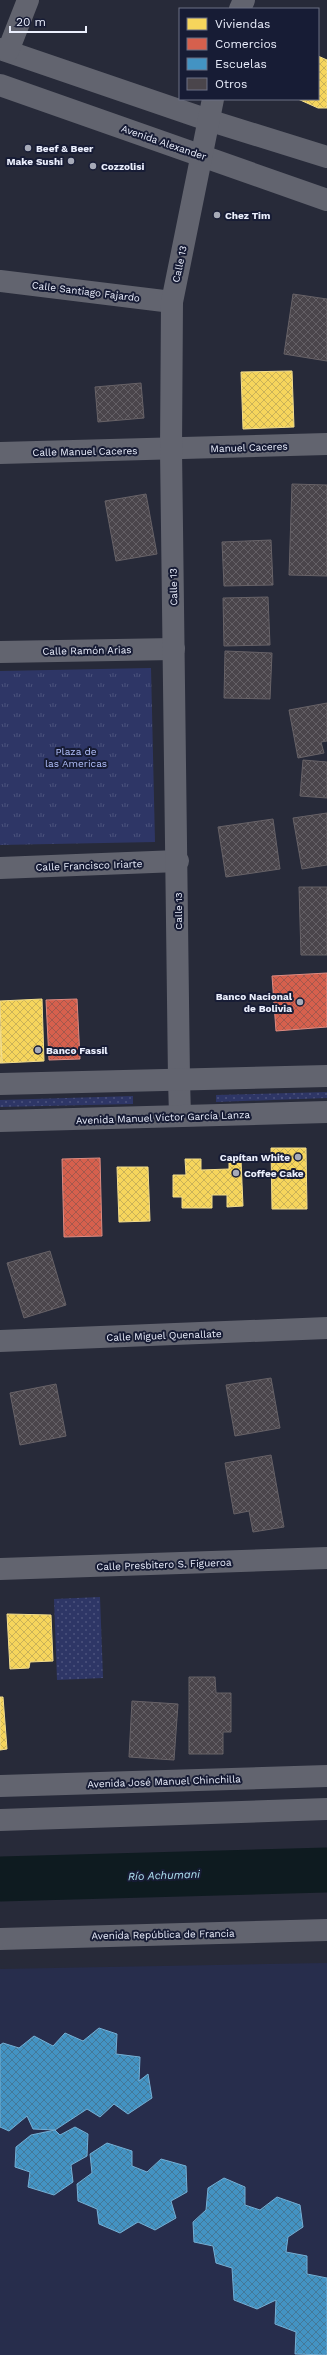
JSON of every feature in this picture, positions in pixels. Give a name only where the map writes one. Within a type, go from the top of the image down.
[{"type":"street","points":[[28,0],[4,50],[179,100]]},
{"type":"street","name":"Avenida Alexander","points":[[0,85],[327,200]]},
{"type":"street","points":[[179,100],[211,109],[327,157]]},
{"type":"street","name":"Calle 13","points":[[180,1116],[178,861],[171,449],[172,302],[211,109]]},
{"type":"street","name":"Calle Santiago Fajardo","points":[[0,281],[172,302]]},
{"type":"street","name":"Manuel Caceres","points":[[171,449],[327,444]]},
{"type":"street","name":"Calle Manuel Caceres","points":[[0,453],[171,449]]},
{"type":"street","name":"Calle Ramón Arias","points":[[0,652],[174,649]]},
{"type":"street","name":"Calle Francisco Iriarte","points":[[0,868],[178,861]]},
{"type":"street","points":[[0,1084],[327,1076]]},
{"type":"street","name":"Avenida Manuel Víctor García Lanza","points":[[0,1121],[327,1112]]},
{"type":"street","name":"Calle Miguel Quenallate","points":[[0,1341],[327,1328]]},
{"type":"street","name":"Calle Presbitero S. Figueroa","points":[[0,1569],[327,1558]]},
{"type":"street","name":"Avenida José Manuel Chinchilla","points":[[0,1786],[327,1776]]},
{"type":"street","points":[[0,1820],[327,1809]]},
{"type":"street","name":"Avenida República de Francia","points":[[0,1939],[327,1930]]},
{"type":"shaded area","points":[[327,1963],[327,2355],[0,2355],[0,1969]]},
{"type":"green space","name":"Plaza de las Americas","points":[[151,668],[155,842],[0,845],[0,671]]},
{"type":"green space","points":[[327,1092],[327,1098],[216,1102],[216,1095]]},
{"type":"green space","points":[[133,1096],[133,1104],[0,1107],[0,1100]]},
{"type":"green space","points":[[100,1597],[103,1678],[57,1680],[54,1599]]},
{"type":"building: Viviendas","points":[[319,56],[327,60],[327,108],[318,108],[300,100],[319,100]]},
{"type":"building: Viviendas","points":[[292,371],[294,427],[243,429],[241,372]]},
{"type":"building: Viviendas","points":[[42,999],[44,1061],[2,1063],[0,1001]]},
{"type":"building: Viviendas","points":[[0,1026],[2,1063],[0,1063]]},
{"type":"building: Viviendas","points":[[271,1148],[306,1148],[307,1209],[272,1209]]},
{"type":"building: Viviendas","points":[[185,1159],[201,1159],[201,1170],[229,1169],[229,1160],[241,1160],[243,1206],[227,1207],[227,1195],[212,1195],[212,1208],[182,1208],[182,1197],[173,1197],[173,1175],[186,1175]]},
{"type":"building: Viviendas","points":[[117,1167],[148,1167],[150,1221],[119,1222]]},
{"type":"building: Viviendas","points":[[7,1614],[51,1615],[53,1661],[30,1662],[29,1668],[10,1669]]},
{"type":"building: Viviendas","points":[[0,1697],[3,1697],[7,1749],[0,1750]]},
{"type":"building: Comercios","name":"Banco Nacional de Bolivia","points":[[327,973],[327,1027],[276,1031],[272,976]]},
{"type":"building: Comercios","points":[[77,999],[80,1059],[49,1060],[46,1000]]},
{"type":"building: Comercios","points":[[100,1158],[102,1236],[64,1237],[62,1159]]},
{"type":"building: Escuelas","points":[[99,2028],[117,2034],[116,2054],[140,2057],[139,2081],[148,2074],[152,2098],[128,2114],[114,2104],[100,2117],[87,2109],[55,2130],[33,2129],[27,2116],[9,2131],[0,2127],[0,2045],[3,2043],[19,2048],[34,2036],[53,2046],[65,2033],[83,2041]]},
{"type":"building: Escuelas","points":[[75,2127],[88,2134],[87,2156],[71,2165],[73,2182],[54,2195],[28,2187],[30,2172],[15,2167],[16,2147],[31,2135],[55,2130],[60,2135]]},
{"type":"building: Escuelas","points":[[107,2143],[132,2151],[132,2166],[147,2172],[161,2159],[186,2166],[187,2192],[171,2201],[176,2218],[155,2230],[138,2222],[120,2233],[99,2224],[97,2209],[78,2201],[77,2184],[92,2173],[90,2154]]},
{"type":"building: Escuelas","points":[[224,2178],[245,2187],[245,2205],[260,2210],[277,2197],[300,2205],[303,2227],[288,2237],[286,2252],[307,2256],[307,2274],[327,2278],[327,2355],[295,2354],[296,2332],[275,2324],[276,2300],[257,2309],[234,2300],[232,2268],[216,2263],[213,2246],[194,2242],[193,2222],[206,2210],[208,2188]]},
{"type":"building: Otros","points":[[293,294],[327,299],[327,361],[284,354]]},
{"type":"building: Otros","points":[[141,383],[144,418],[98,422],[95,387]]},
{"type":"building: Otros","points":[[292,484],[327,485],[327,576],[289,575]]},
{"type":"building: Otros","points":[[146,494],[157,554],[116,561],[105,501]]},
{"type":"building: Otros","points":[[271,540],[273,585],[224,586],[222,542]]},
{"type":"building: Otros","points":[[268,597],[270,645],[224,646],[223,598]]},
{"type":"building: Otros","points":[[225,651],[272,653],[270,699],[224,698]]},
{"type":"building: Otros","points":[[327,703],[327,741],[321,742],[324,753],[298,758],[289,710]]},
{"type":"building: Otros","points":[[303,760],[327,762],[327,798],[300,796]]},
{"type":"building: Otros","points":[[327,813],[327,865],[302,869],[293,818]]},
{"type":"building: Otros","points":[[273,819],[280,869],[226,877],[218,827]]},
{"type":"building: Otros","points":[[299,887],[327,887],[327,955],[301,955]]},
{"type":"building: Otros","points":[[50,1251],[66,1305],[24,1318],[7,1263]]},
{"type":"building: Otros","points":[[271,1378],[280,1428],[235,1436],[226,1385]]},
{"type":"building: Otros","points":[[56,1384],[66,1436],[20,1445],[10,1393]]},
{"type":"building: Otros","points":[[271,1455],[284,1527],[253,1532],[249,1511],[234,1514],[225,1463]]},
{"type":"building: Otros","points":[[189,1677],[215,1677],[216,1693],[231,1693],[231,1732],[223,1732],[223,1754],[189,1754]]},
{"type":"building: Otros","points":[[132,1701],[178,1704],[174,1760],[129,1757]]},
{"type":"waterway","name":"Río Achumani","points":[[0,1879],[327,1870]]},
{"type":"place","name":"Beef & Beer","points":[[28,148]]},
{"type":"place","name":"Make Sushi","points":[[71,161]]},
{"type":"place","name":"Cozzolisi","points":[[93,166]]},
{"type":"place","name":"Chez Tim","points":[[217,215]]},
{"type":"place","name":"Banco Nacional de Bolivia","points":[[300,1002]]},
{"type":"place","name":"Banco Fassil","points":[[38,1050]]},
{"type":"place","name":"Capítan White","points":[[298,1157]]},
{"type":"place","name":"Coffee Cake","points":[[236,1173]]}]
